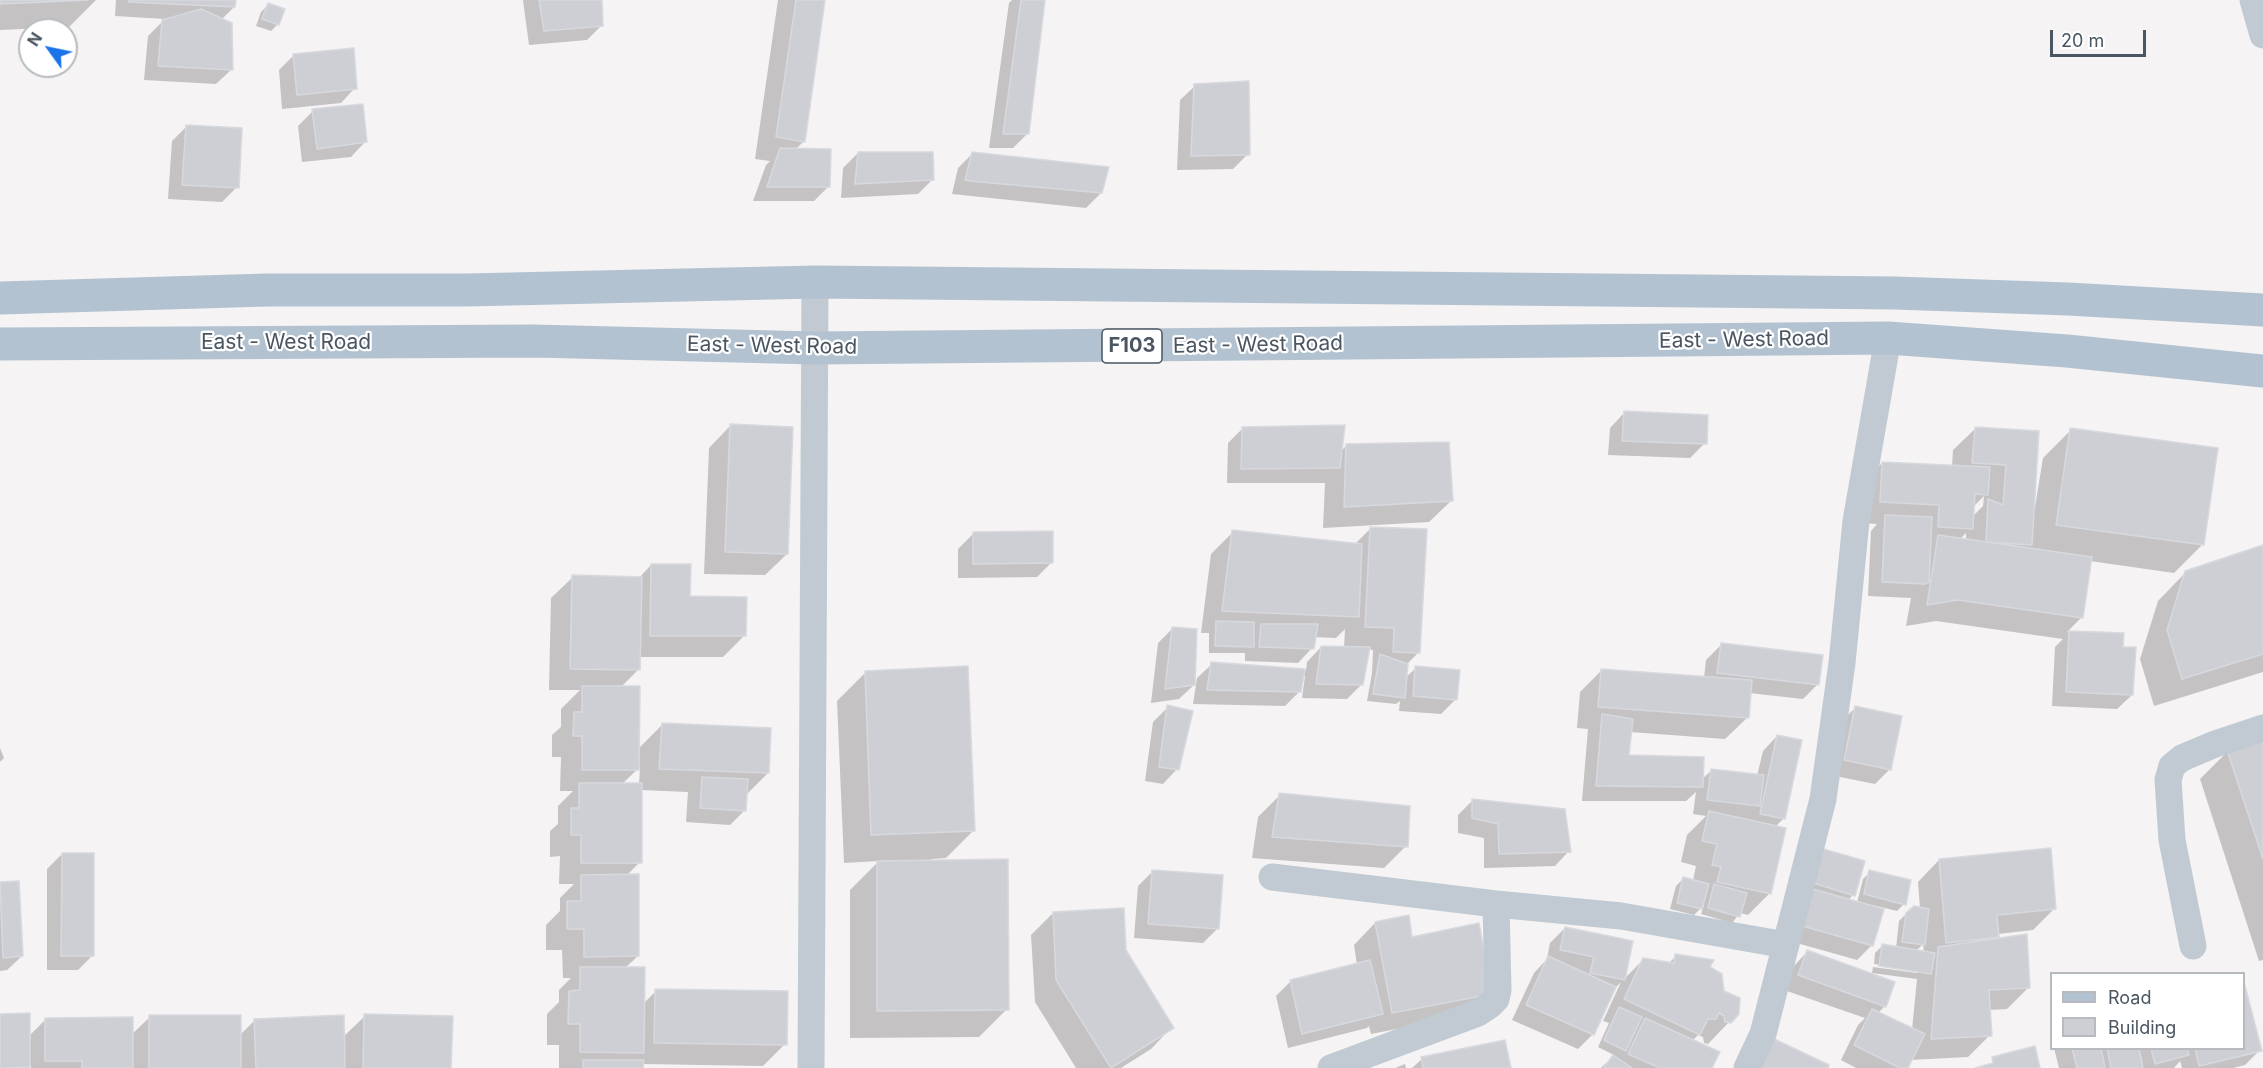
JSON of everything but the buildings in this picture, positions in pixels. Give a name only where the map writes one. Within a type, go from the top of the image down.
[{"type":"main road","points":[[0,298],[267,290],[467,290],[815,282],[1895,293],[2068,299],[2263,310]]},
{"type":"main road","name":"East - West Road","points":[[0,344],[533,341],[815,348],[1888,338],[2067,351],[2263,371]]},
{"type":"street","points":[[2253,0],[2263,35]]},
{"type":"street","points":[[811,1068],[815,282]]},
{"type":"street","points":[[1747,1068],[1763,1034],[1823,799],[1842,663],[1856,521],[1888,338]]},
{"type":"street","points":[[2193,946],[2172,840],[2168,780],[2172,766],[2182,758],[2207,747],[2263,728]]},
{"type":"street","points":[[1272,877],[1496,904],[1621,916],[1786,945]]},
{"type":"street","points":[[1331,1068],[1478,1013],[1490,1005],[1496,999],[1498,990],[1496,904]]}]
